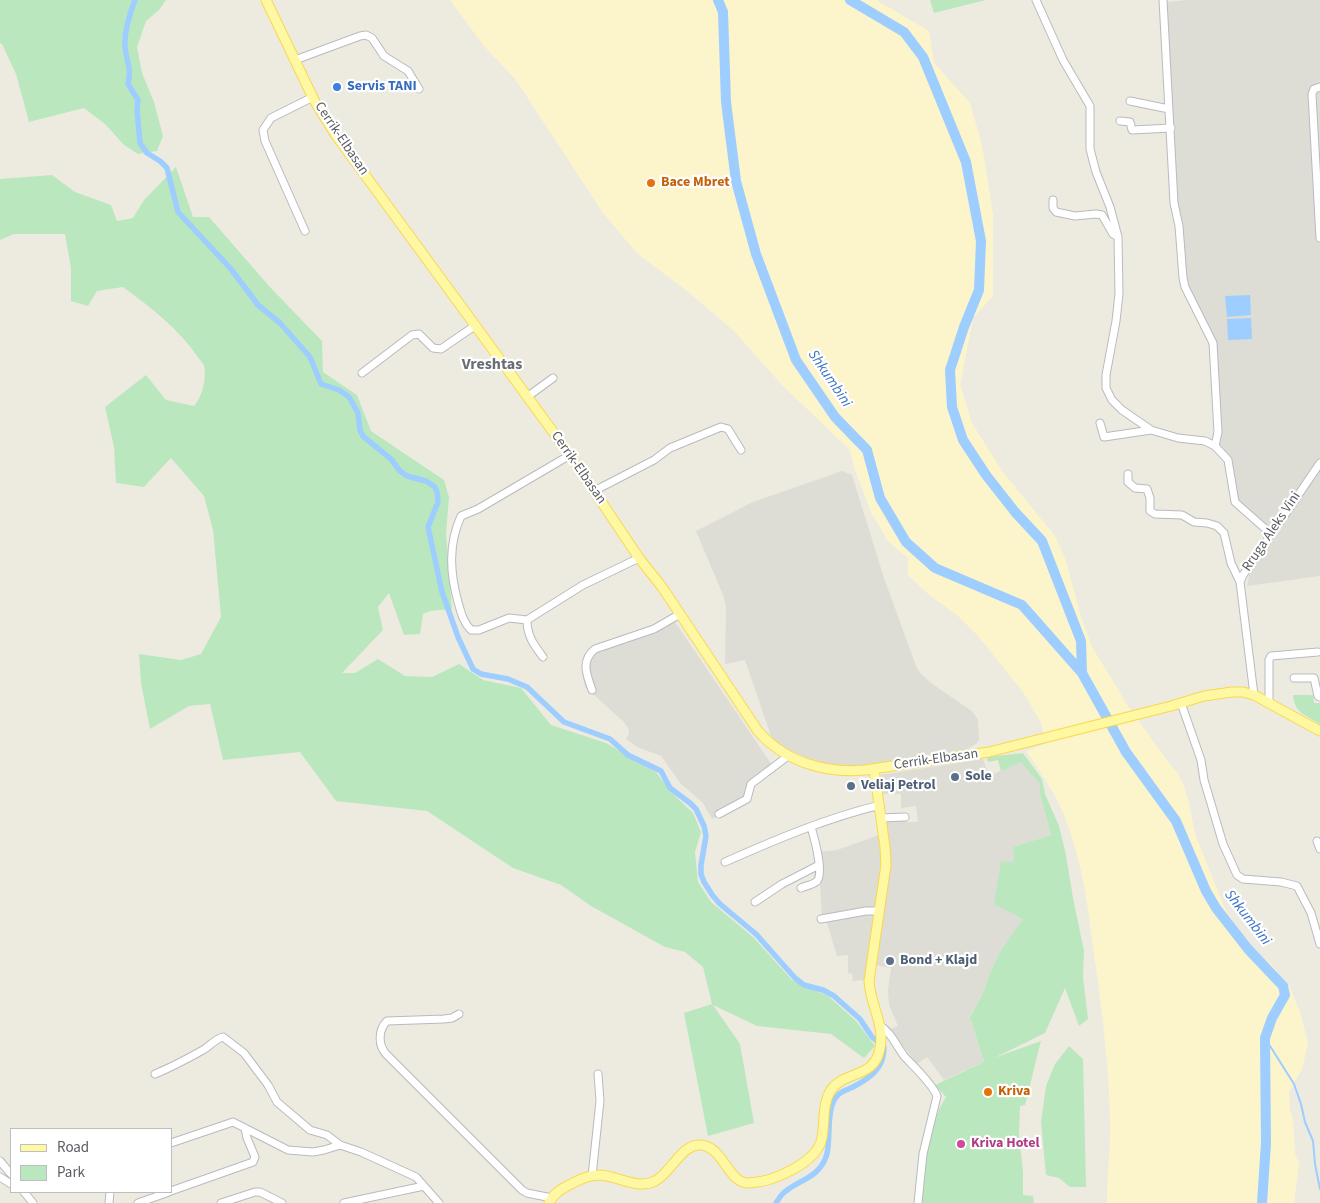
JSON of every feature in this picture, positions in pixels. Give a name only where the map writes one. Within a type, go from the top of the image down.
[{"type":"main road","name":"Cerrik-Elbasan","points":[[266,0],[313,97],[346,150],[570,455],[662,587],[758,731],[767,741],[788,756],[832,770],[857,771],[989,752],[1180,703]]},
{"type":"main road","points":[[1180,703],[1223,692],[1242,692],[1254,695],[1320,731]]},
{"type":"main road","points":[[550,1201],[562,1188],[592,1176],[603,1175],[642,1184],[650,1183],[664,1174],[689,1148],[695,1145],[703,1145],[718,1154],[738,1181],[744,1183],[767,1179],[801,1165],[816,1152],[822,1137],[825,1107],[832,1089],[841,1081],[868,1069],[874,1063],[881,1045],[879,1025],[871,1000],[869,982],[886,865],[874,768]]},
{"type":"street","points":[[1036,0],[1063,60],[1090,106],[1090,149],[1118,237],[1119,294],[1106,375],[1106,388],[1112,400],[1122,410],[1152,430],[1178,438],[1206,441],[1215,446],[1228,460],[1235,502],[1270,533]]},
{"type":"street","points":[[1163,0],[1174,203],[1179,226],[1183,283],[1213,343],[1218,432],[1215,446]]},
{"type":"street","points":[[295,60],[366,35],[372,38],[384,56],[408,71],[419,89]]},
{"type":"street","points":[[1320,87],[1314,89],[1312,94],[1320,238]]},
{"type":"street","points":[[304,230],[265,141],[263,130],[271,118],[313,97]]},
{"type":"street","points":[[1130,101],[1169,109]]},
{"type":"street","points":[[1120,121],[1130,122],[1132,130],[1171,128]]},
{"type":"street","points":[[1053,200],[1053,208],[1056,212],[1075,216],[1102,215],[1113,234],[1118,237]]},
{"type":"street","points":[[362,373],[412,335],[419,334],[433,348],[440,349],[476,325]]},
{"type":"street","points":[[527,396],[553,378]]},
{"type":"street","points":[[1100,423],[1104,437],[1152,430]]},
{"type":"street","points":[[594,492],[654,460],[670,448],[721,427],[728,429],[741,450]]},
{"type":"street","points":[[570,455],[486,504],[461,516],[454,538],[450,564],[452,582],[463,618],[468,626],[472,630],[479,630],[509,618],[527,620],[575,590],[640,558]]},
{"type":"street","name":"Rruga Aleks Vini","points":[[1254,695],[1240,582],[1243,574],[1267,541],[1270,533],[1280,522],[1320,463]]},
{"type":"street","points":[[1128,474],[1128,482],[1135,488],[1147,489],[1150,498],[1150,511],[1155,514],[1182,515],[1194,522],[1217,526],[1224,533],[1231,563],[1240,582]]},
{"type":"street","points":[[592,690],[585,669],[589,653],[595,649],[654,629],[680,614]]},
{"type":"street","points":[[527,620],[527,631],[530,640],[543,657]]},
{"type":"street","points":[[1269,703],[1270,656],[1318,652]]},
{"type":"street","points":[[1294,678],[1314,678],[1318,696],[1320,697]]},
{"type":"street","points":[[1180,703],[1201,760],[1204,780],[1223,844],[1237,875],[1243,879],[1282,882],[1297,886],[1311,912],[1320,944]]},
{"type":"street","points":[[718,814],[746,799],[751,784],[788,756]]},
{"type":"street","points":[[726,862],[811,827],[880,805]]},
{"type":"street","points":[[881,818],[905,817]]},
{"type":"street","points":[[801,888],[817,881],[819,877],[819,865],[811,827]]},
{"type":"street","points":[[1317,841],[1320,849]]},
{"type":"street","points":[[755,902],[782,884],[819,865]]},
{"type":"street","points":[[821,919],[866,911],[880,911]]},
{"type":"street","points":[[459,1014],[452,1018],[444,1019],[387,1021],[381,1030],[381,1047],[518,1186],[528,1193],[550,1201]]},
{"type":"street","points":[[879,1025],[886,1030],[902,1053],[936,1093],[936,1102],[923,1154],[918,1203]]},
{"type":"street","points":[[155,1074],[178,1065],[223,1037],[244,1053],[268,1085],[277,1102],[310,1130],[327,1135],[340,1145],[361,1152],[416,1177],[439,1203]]},
{"type":"street","points":[[592,1176],[600,1101],[598,1074]]},
{"type":"street","points":[[172,1143],[233,1122],[288,1150],[300,1152],[324,1150],[340,1145]]},
{"type":"street","points":[[172,1190],[253,1162],[255,1157],[245,1128]]},
{"type":"street","points":[[0,1161],[10,1173]]},
{"type":"street","points":[[344,1203],[424,1186]]},
{"type":"street","points":[[221,1203],[260,1192],[282,1203]]},
{"type":"street","points":[[25,1193],[33,1203]]},
{"type":"street","points":[[138,1203],[165,1193]]},
{"type":"shaded area","points":[[1187,0],[1320,0],[1320,576],[1247,586],[1250,571],[1276,532],[1236,501],[1232,461],[1219,447],[1214,344],[1184,284],[1179,206],[1175,206],[1167,2]]},
{"type":"shaded area","points":[[842,471],[852,475],[884,578],[916,666],[920,673],[931,683],[973,712],[978,720],[979,739],[976,744],[959,754],[856,766],[835,766],[807,758],[776,743],[771,736],[745,660],[725,664],[726,606],[696,531],[753,502]]},
{"type":"shaded area","points":[[673,619],[776,771],[752,788],[748,799],[712,819],[703,803],[681,784],[661,756],[637,747],[626,739],[629,734],[628,728],[623,721],[585,687],[582,673],[584,662],[594,651]]},
{"type":"shaded area","points":[[983,759],[989,776],[1021,761],[1027,767],[1040,784],[1040,795],[1051,835],[1013,847],[1015,863],[1002,861],[1024,919],[1001,950],[989,975],[984,991],[968,1020],[971,1020],[984,1062],[944,1080],[927,1057],[917,1064],[896,1037],[893,1038],[889,1030],[898,1026],[889,1005],[888,990],[891,968],[874,965],[885,899],[884,821],[906,820],[907,822],[918,822],[916,806],[901,808],[901,794],[882,794],[880,775]]},
{"type":"shaded area","points":[[879,835],[881,849],[880,875],[864,980],[853,981],[852,974],[848,973],[848,955],[837,956],[827,923],[822,917],[818,852],[837,850]]},
{"type":"green space","points":[[0,0],[166,0],[159,10],[146,21],[137,47],[142,73],[154,102],[163,136],[157,151],[138,154],[124,145],[105,124],[84,108],[29,122],[16,74],[0,43]]},
{"type":"green space","points":[[930,0],[986,0],[934,13]]},
{"type":"green space","points":[[176,167],[193,217],[209,217],[269,286],[322,341],[323,372],[357,395],[371,431],[444,480],[449,497],[446,534],[452,609],[430,611],[423,614],[420,634],[404,635],[389,593],[378,607],[383,630],[342,673],[355,673],[378,659],[405,676],[432,677],[459,664],[483,680],[521,688],[551,725],[606,743],[656,772],[673,794],[693,813],[701,832],[695,852],[698,882],[711,902],[754,938],[792,980],[828,996],[856,1021],[875,1046],[864,1058],[831,1034],[757,1026],[713,1005],[740,1044],[754,1123],[708,1136],[684,1013],[712,1004],[703,967],[685,952],[665,947],[591,906],[561,885],[513,868],[427,811],[336,801],[300,752],[223,760],[210,704],[189,706],[150,729],[141,683],[139,654],[181,660],[201,654],[221,617],[213,530],[204,496],[171,458],[144,487],[116,483],[114,447],[105,407],[146,375],[166,400],[194,406],[203,387],[204,366],[172,327],[123,287],[97,291],[88,306],[71,301],[71,268],[65,234],[14,234],[0,240],[0,179],[52,175],[75,192],[111,205],[117,221],[133,218],[144,200]]},
{"type":"green space","points":[[1293,695],[1313,695],[1314,703],[1320,703],[1320,724],[1298,710]]},
{"type":"green space","points":[[1023,753],[1042,779],[1045,794],[1059,826],[1084,951],[1083,977],[1088,1019],[1079,1026],[1065,988],[1045,1033],[994,1058],[1041,1041],[1025,1105],[1020,1106],[1019,1135],[1023,1172],[1023,1195],[1033,1196],[1034,1203],[922,1203],[931,1134],[934,1121],[946,1097],[935,1085],[984,1062],[971,1020],[968,1021],[984,991],[989,975],[1001,950],[1023,919],[994,904],[1001,861],[1014,862],[1013,847],[1051,835],[1040,795],[1040,784],[1021,762],[1001,771],[998,760],[988,762],[987,757]]},
{"type":"green space","points":[[1069,1046],[1083,1059],[1086,1187],[1070,1187],[1059,1178],[1046,1175],[1041,1122],[1046,1086],[1055,1064]]},
{"type":"sand","name":"Shkumbini","points":[[450,0],[876,0],[929,31],[934,63],[970,103],[982,145],[993,215],[993,296],[973,318],[960,385],[972,423],[1002,471],[1055,536],[1066,561],[1081,617],[1092,647],[1128,706],[1178,774],[1188,799],[1195,834],[1225,909],[1253,948],[1271,964],[1289,986],[1300,1012],[1308,1043],[1302,1069],[1289,1092],[1295,1154],[1299,1164],[1294,1203],[1107,1203],[1110,1130],[1108,1081],[1091,931],[1078,859],[1067,823],[1044,777],[1026,751],[1045,744],[1042,724],[1023,692],[979,637],[958,616],[927,593],[908,575],[908,558],[888,541],[871,512],[854,467],[850,450],[783,386],[733,330],[691,294],[638,254],[603,213],[516,80],[484,46]]},
{"type":"water","points":[[1250,295],[1251,315],[1227,317],[1225,296]]},
{"type":"water","points":[[1251,318],[1252,339],[1228,340],[1227,319]]},
{"type":"waterway","points":[[135,0],[126,29],[125,46],[129,68],[128,84],[138,100],[140,143],[147,153],[167,168],[178,212],[231,269],[258,305],[280,323],[310,357],[321,384],[339,390],[349,397],[358,413],[360,430],[363,436],[391,459],[400,471],[407,476],[426,481],[435,487],[438,502],[428,527],[442,592],[458,637],[473,669],[481,674],[508,679],[527,687],[564,722],[610,739],[628,755],[661,771],[670,788],[696,809],[704,826],[706,836],[701,874],[713,896],[756,934],[795,978],[804,985],[823,990],[834,996],[860,1019],[872,1037],[884,1047],[882,1061],[875,1072],[859,1084],[840,1093],[834,1100],[831,1107],[828,1151],[823,1164],[814,1174],[784,1192],[776,1203]]},
{"type":"waterway","name":"Shkumbini","points":[[718,0],[723,12],[726,102],[736,181],[756,254],[796,360],[835,417],[867,450],[880,498],[906,542],[935,568],[1022,605],[1082,673],[1126,752],[1176,821],[1206,891],[1216,908],[1248,949],[1283,986],[1285,995],[1272,1018],[1265,1038],[1266,1143],[1262,1203]]},
{"type":"waterway","name":"Shkumbini","points":[[850,0],[904,32],[923,57],[966,162],[981,241],[979,290],[950,370],[952,407],[963,440],[986,475],[1015,512],[1042,541],[1081,641],[1082,673]]},
{"type":"waterway","points":[[1265,1038],[1294,1084],[1305,1122],[1313,1141],[1320,1189]]},
{"type":"place","name":"Servis TANI","points":[[337,87]]},
{"type":"place","name":"Bace Mbret","points":[[651,183]]},
{"type":"place","name":"Sole","points":[[955,777]]},
{"type":"place","name":"Veliaj Petrol","points":[[851,786]]},
{"type":"place","name":"Bond + Klajd","points":[[890,961]]},
{"type":"place","name":"Kriva","points":[[988,1092]]},
{"type":"place","name":"Kriva Hotel","points":[[961,1144]]},
{"type":"district","name":"Vreshtas","points":[[492,365]]}]
